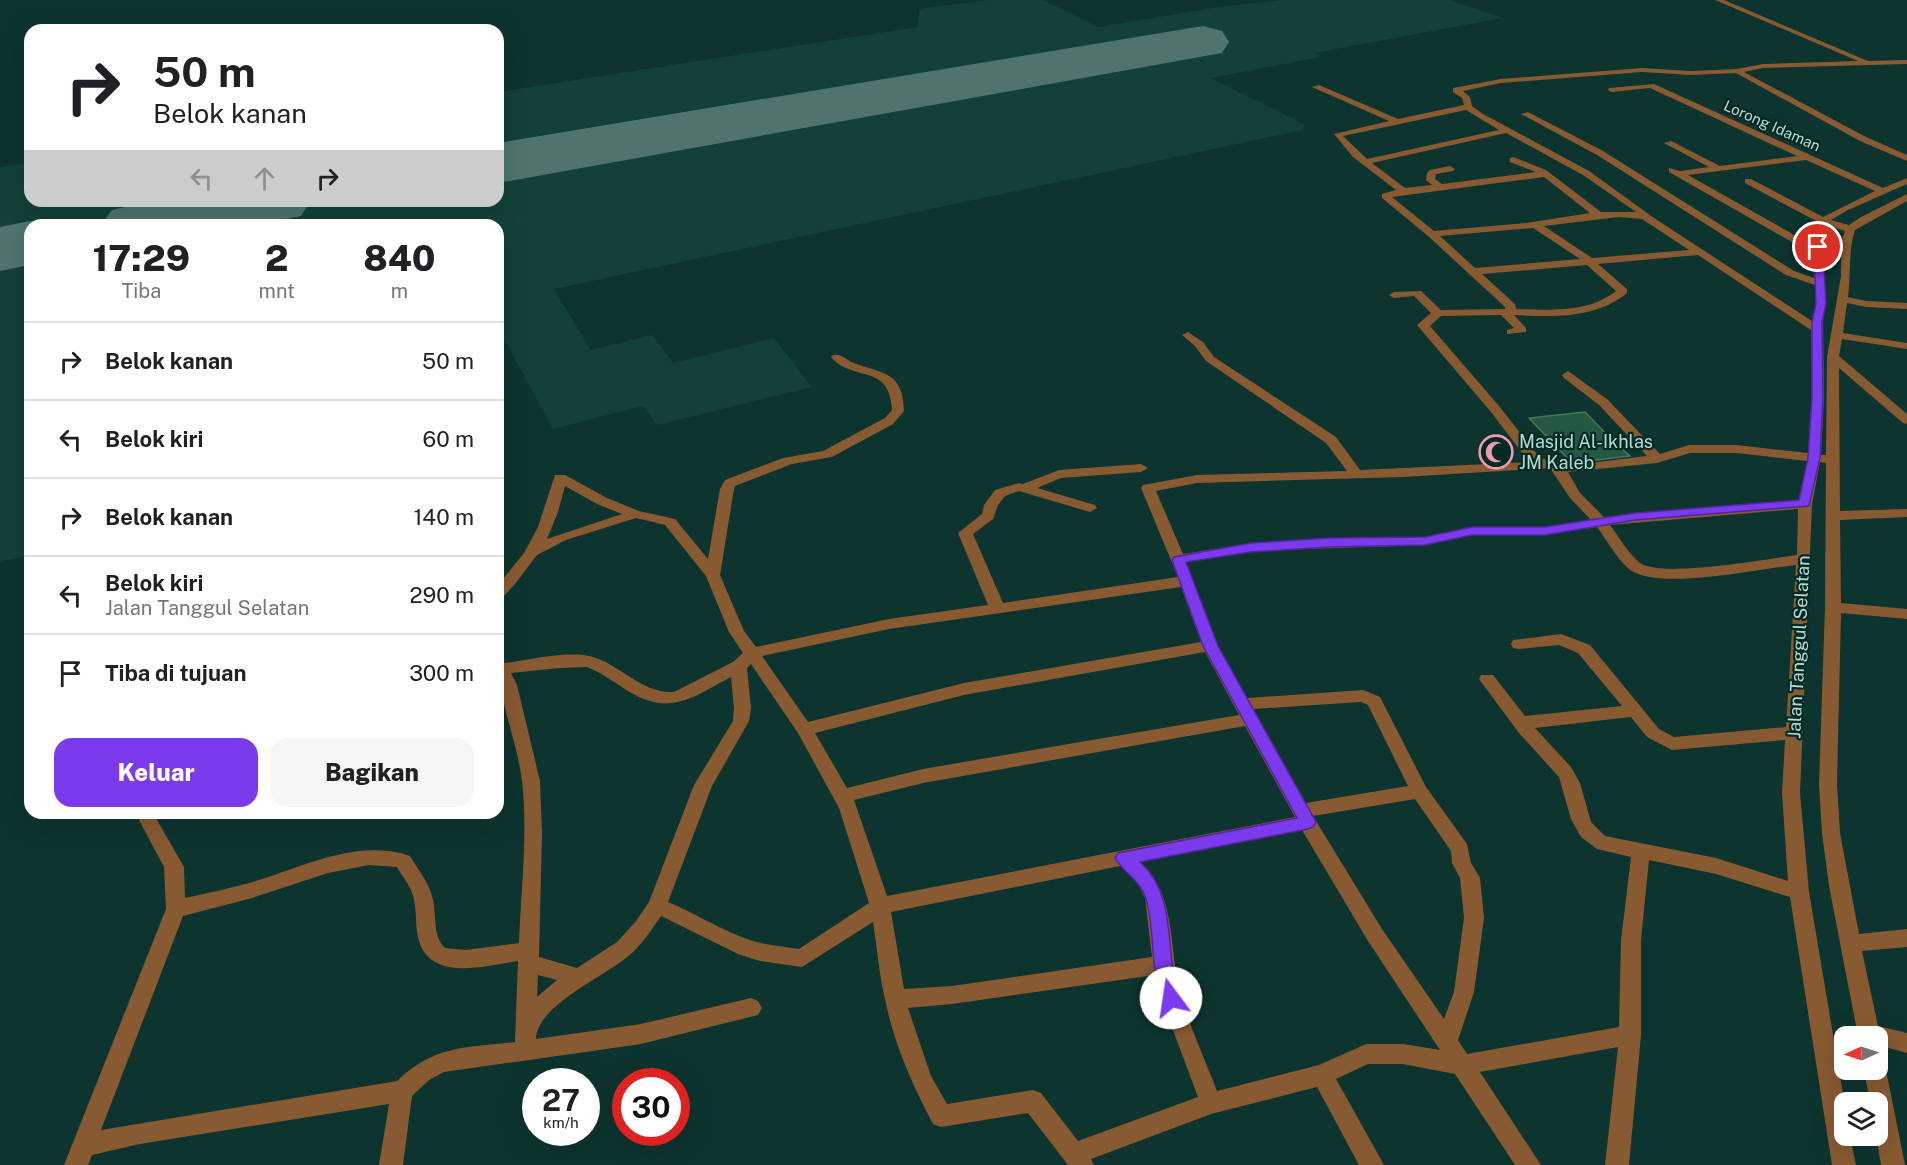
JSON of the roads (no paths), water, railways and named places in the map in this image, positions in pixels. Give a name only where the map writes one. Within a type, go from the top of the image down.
[{"type":"street","points":[[1718,0],[1870,64]]},
{"type":"street","points":[[1817,322],[1699,252],[1586,173],[1504,131],[1468,107],[1466,97],[1456,90],[1501,81],[1648,69],[1679,73],[1737,71],[1763,66],[1907,62]]},
{"type":"street","points":[[1737,71],[1863,139],[1907,158]]},
{"type":"street","name":"Lorong Idaman","points":[[1612,90],[1652,86],[1882,191]]},
{"type":"street","points":[[1316,87],[1398,122]]},
{"type":"street","points":[[1403,191],[1365,162],[1339,139],[1338,134],[1468,107]]},
{"type":"street","points":[[1525,114],[1588,146],[1790,273],[1821,284]]},
{"type":"street","points":[[1365,162],[1504,131]]},
{"type":"street","points":[[1668,143],[1719,169]]},
{"type":"street","points":[[1808,157],[1719,169],[1676,172],[1818,254]]},
{"type":"street","points":[[1513,160],[1546,174],[1600,216]]},
{"type":"street","points":[[1442,188],[1431,179],[1430,175],[1433,172],[1450,169]]},
{"type":"street","points":[[1507,312],[1511,306],[1508,301],[1432,234],[1385,198],[1387,194],[1403,191],[1546,174]]},
{"type":"street","points":[[1823,221],[1907,181]]},
{"type":"street","points":[[1748,182],[1823,221],[1850,229],[1864,219],[1907,197]]},
{"type":"street","points":[[1432,234],[1536,225],[1600,216],[1633,214],[1650,217]]},
{"type":"street","name":"Jalan Tanggul Selatan","points":[[1823,221],[1818,254],[1833,273],[1842,299],[1833,357],[1833,607],[1828,784],[1831,833],[1866,1026]]},
{"type":"street","points":[[1536,225],[1588,260],[1623,291],[1616,299],[1597,308],[1438,313],[1431,318],[1431,321],[1423,325],[1425,330],[1451,356],[1535,461],[1572,468],[1657,459],[1689,449],[1833,460]]},
{"type":"street","name":"Jalan Tanggul Selatan","points":[[1844,1165],[1828,1084],[1799,892],[1791,793],[1804,559],[1804,504],[1814,458],[1818,397],[1817,322],[1821,284],[1833,273],[1846,247],[1850,229]]},
{"type":"street","points":[[1474,271],[1699,252]]},
{"type":"street","points":[[1394,295],[1417,292],[1438,313]]},
{"type":"street","points":[[1842,299],[1866,304],[1907,306]]},
{"type":"street","points":[[1507,312],[1522,330],[1511,332]]},
{"type":"street","points":[[1188,335],[1199,344],[1210,359],[1331,440],[1356,474]]},
{"type":"street","points":[[1836,335],[1907,346]]},
{"type":"street","points":[[713,575],[727,489],[730,483],[788,461],[826,454],[889,421],[898,411],[898,399],[886,377],[878,372],[848,365],[837,357]]},
{"type":"street","points":[[1833,357],[1907,420]]},
{"type":"street","points":[[1568,375],[1603,402],[1657,459]]},
{"type":"street","points":[[1529,1165],[1447,1039],[1375,935],[1305,817],[1210,646],[1188,581],[1148,488],[1197,479],[1493,469],[1556,464]]},
{"type":"street","points":[[1556,464],[1575,495],[1600,521],[1634,566],[1646,572],[1660,574],[1700,572],[1804,559]]},
{"type":"street","points":[[998,609],[965,532],[986,518],[999,493],[1025,488],[1059,474],[1141,468]]},
{"type":"street","points":[[504,587],[545,532],[556,503],[560,478],[602,501],[635,514],[670,522],[713,575],[737,632],[804,729],[843,796],[880,906],[895,999],[915,1064],[941,1116],[1033,1101],[1078,1159],[1211,1103],[1322,1075],[1358,1056],[1373,1053],[1403,1054],[1464,1065],[1630,1035]]},
{"type":"street","points":[[1025,488],[1090,508]]},
{"type":"street","points":[[1178,560],[1251,548],[1330,543],[1425,541],[1472,531],[1545,531],[1600,521],[1715,509],[1804,504]]},
{"type":"street","points":[[1832,516],[1907,513]]},
{"type":"street","points":[[532,552],[561,537],[635,514]]},
{"type":"street","points":[[504,667],[591,662],[651,696],[668,700],[677,698],[739,666],[753,652],[889,624],[1188,581]]},
{"type":"street","points":[[1833,607],[1907,614]]},
{"type":"street","points":[[1519,645],[1555,639],[1567,640],[1578,645],[1589,654],[1653,732],[1672,744],[1794,733]]},
{"type":"street","points":[[804,729],[964,689],[1210,646]]},
{"type":"street","points":[[526,1027],[549,999],[578,977],[624,948],[657,906],[703,785],[741,722],[743,715],[738,681],[739,666]]},
{"type":"street","points":[[504,676],[509,685],[531,781],[533,835],[525,1050]]},
{"type":"street","points":[[1487,679],[1521,723],[1565,772],[1571,784],[1576,810],[1585,829],[1601,844],[1716,866],[1799,892]]},
{"type":"street","points":[[843,796],[923,777],[1246,712],[1369,697],[1374,701],[1419,791],[1460,849],[1462,864],[1470,878],[1474,918],[1464,992],[1447,1039]]},
{"type":"street","points":[[1521,723],[1634,711]]},
{"type":"street","points":[[657,906],[691,920],[738,945],[760,952],[802,958],[880,906],[1124,858],[1419,791]]},
{"type":"street","points":[[79,1155],[176,909],[174,867],[148,819]]},
{"type":"street","points":[[1617,1165],[1630,1035],[1631,940],[1641,851]]},
{"type":"street","points":[[176,909],[248,891],[318,868],[382,856],[403,861],[414,879],[422,895],[429,946],[436,954],[448,958],[528,957],[578,977]]},
{"type":"street","points":[[1124,858],[1145,878],[1155,898],[1161,932],[1163,965],[1171,998],[1211,1103]]},
{"type":"street","points":[[1850,943],[1907,938]]},
{"type":"street","points":[[895,999],[952,994],[1163,965]]},
{"type":"street","points":[[79,1155],[140,1133],[402,1091],[421,1073],[441,1062],[641,1034],[751,1008]]},
{"type":"street","points":[[1888,1039],[1907,1043]]},
{"type":"street","points":[[1322,1075],[1372,1165]]},
{"type":"street","points":[[1877,1080],[1893,1165]]},
{"type":"street","points":[[391,1165],[402,1091]]},
{"type":"place","name":"Masjid Al-Ikhlas JM Kaleb","points":[[1496,452]]}]
